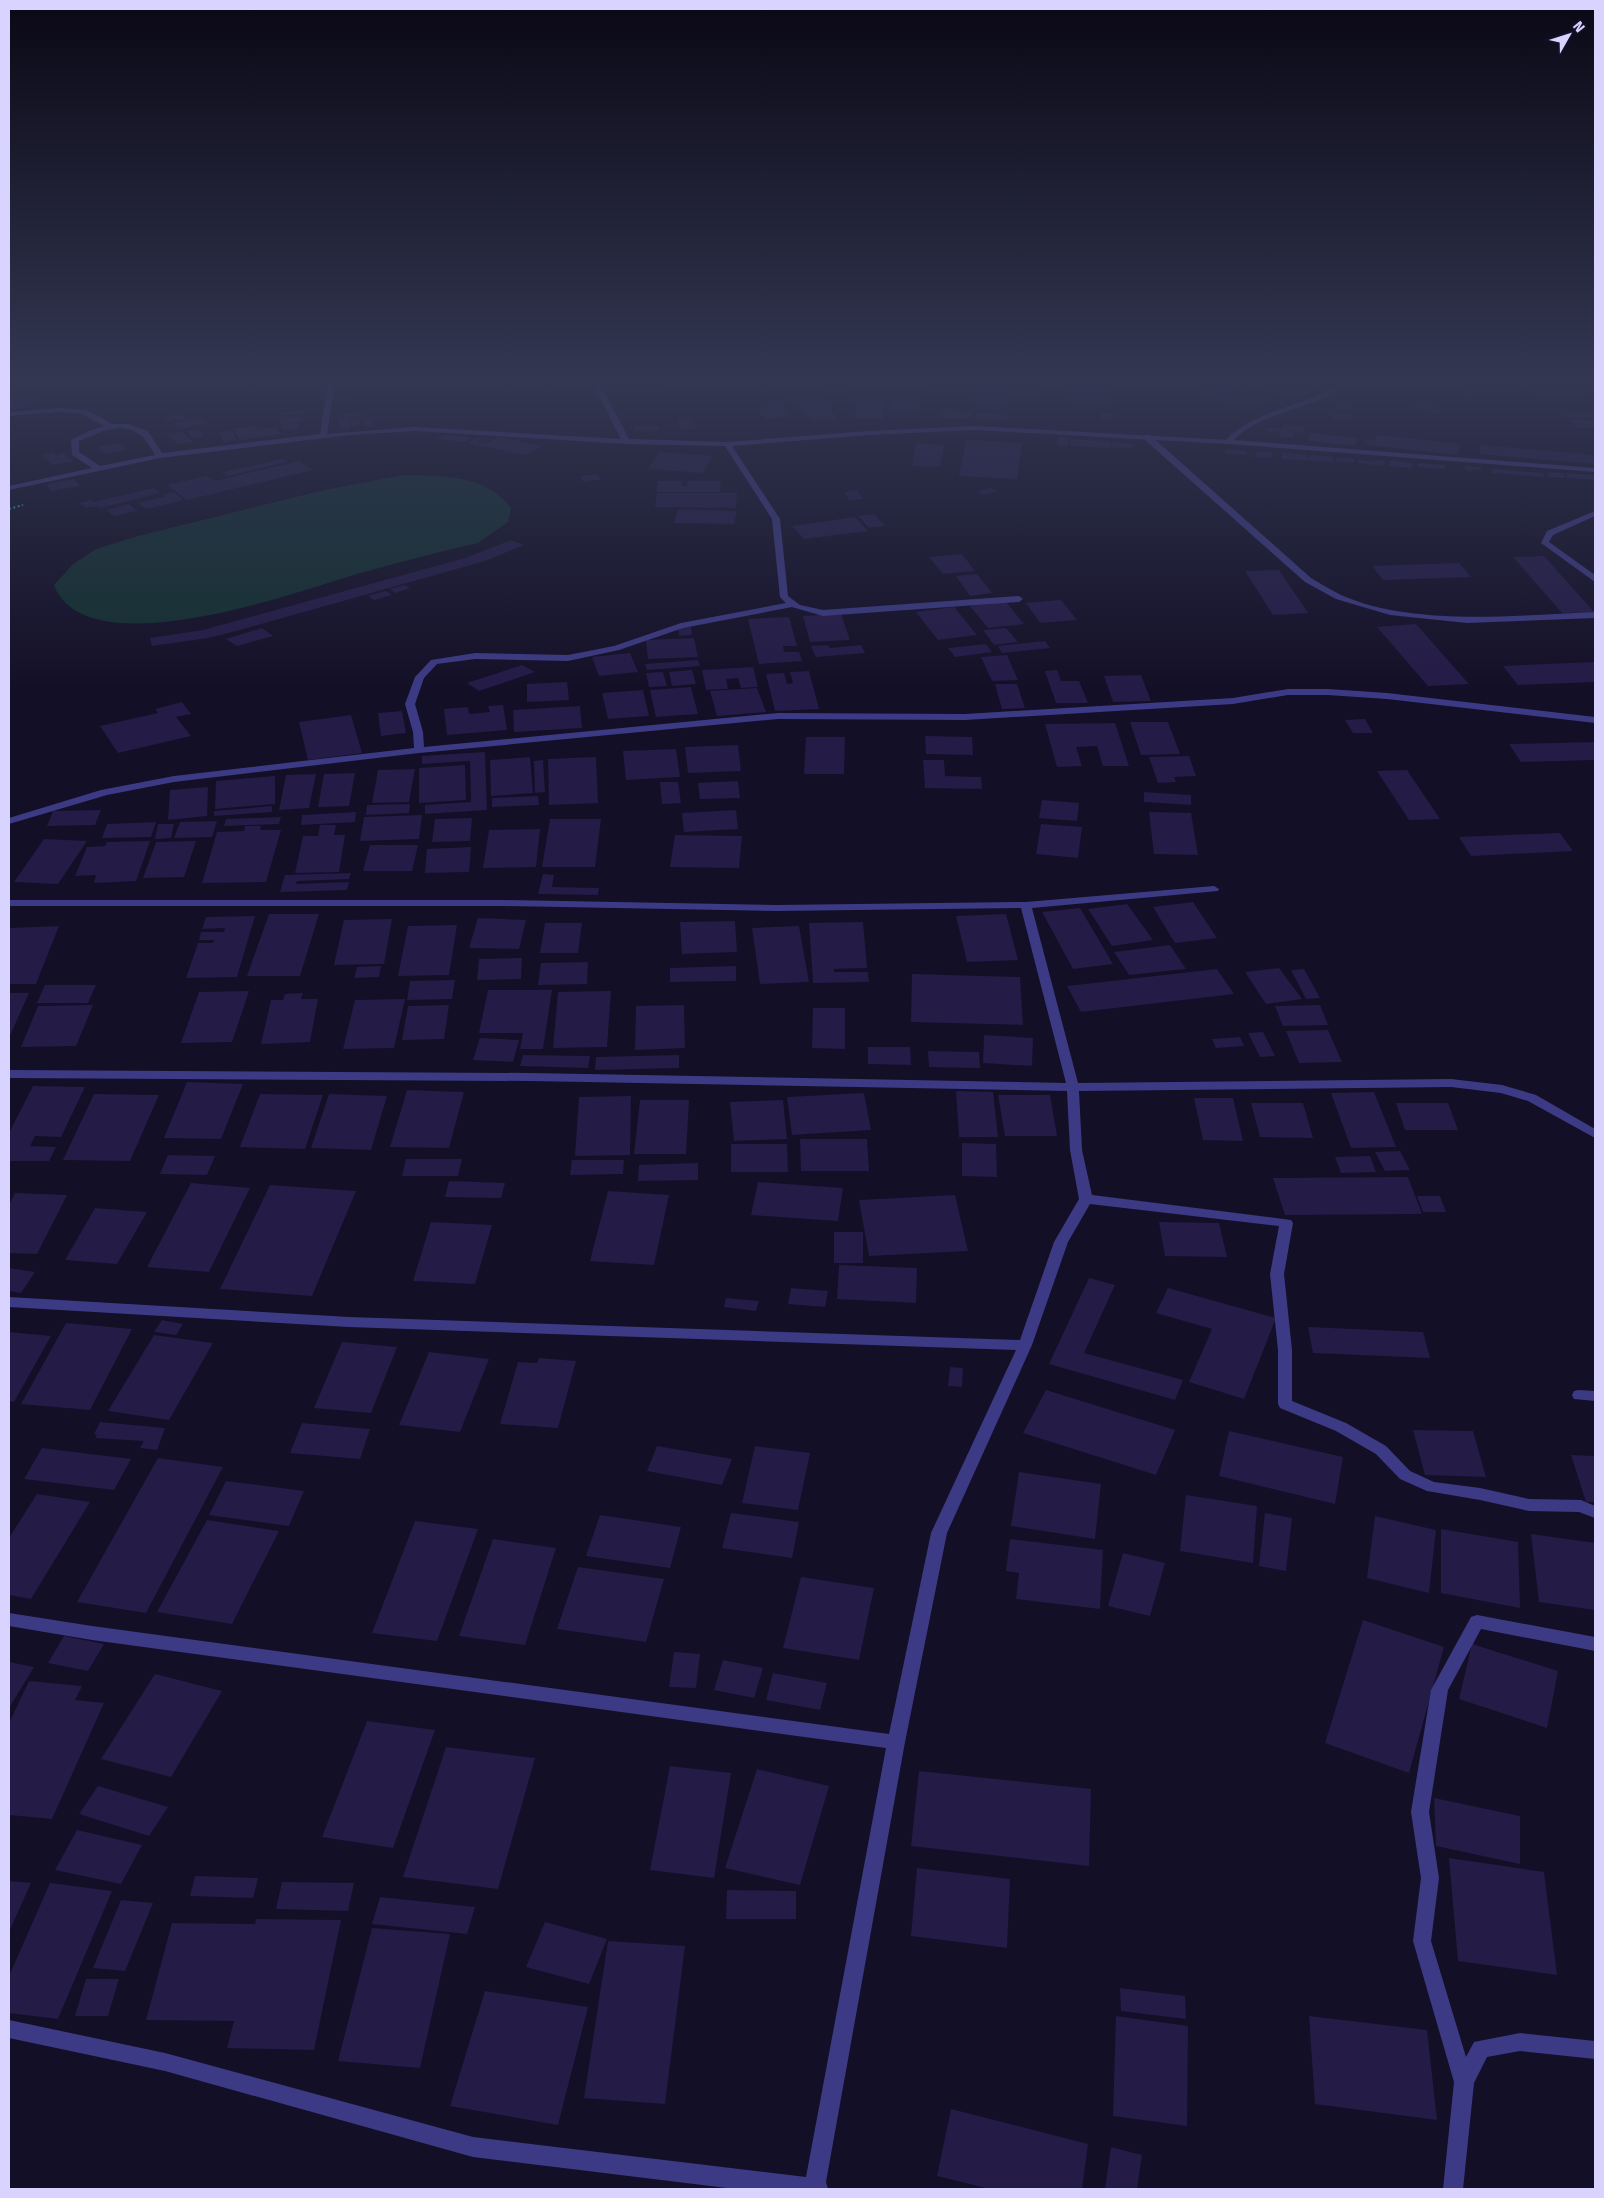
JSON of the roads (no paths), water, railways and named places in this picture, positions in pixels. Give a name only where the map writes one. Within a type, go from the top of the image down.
[{"type":"street","points":[[9,488],[26,485]]},
{"type":"street","points":[[754,485],[776,519],[784,597],[791,605],[802,610],[823,612],[1019,599]]},
{"type":"street","points":[[1200,485],[1308,580],[1340,597],[1390,612],[1467,620],[1595,615]]},
{"type":"street","points":[[1595,514],[1550,533],[1545,543],[1595,578]]},
{"type":"street","points":[[420,750],[418,732],[410,704],[420,676],[434,662],[475,656],[568,658],[616,648],[681,626],[791,605]]},
{"type":"street","points":[[9,821],[105,792],[174,779],[420,750],[778,716],[965,717],[1233,701],[1296,692],[1328,692],[1387,696],[1595,720]]},
{"type":"street","points":[[9,903],[503,903],[776,908],[1026,905],[1214,889]]},
{"type":"street","points":[[9,2029],[165,2062],[473,2147],[815,2189],[896,1742],[939,1533],[1025,1344],[1061,1242],[1086,1199],[1076,1150],[1073,1087],[1026,905]]},
{"type":"street","points":[[9,1074],[530,1077],[1073,1087],[1452,1083],[1502,1089],[1532,1098],[1595,1134]]},
{"type":"street","points":[[1086,1199],[1286,1223],[1277,1274],[1285,1350],[1285,1404],[1341,1427],[1381,1450],[1405,1475],[1432,1487],[1480,1494],[1529,1505],[1580,1506],[1595,1512]]},
{"type":"street","points":[[9,1302],[349,1322],[1025,1344]]},
{"type":"street","points":[[1580,1395],[1595,1396]]},
{"type":"street","points":[[9,1619],[92,1634],[896,1742]]},
{"type":"street","points":[[1464,2082],[1422,1940],[1430,1878],[1420,1812],[1440,1690],[1477,1622],[1595,1644]]},
{"type":"street","points":[[1453,2189],[1464,2082],[1480,2049],[1520,2042],[1595,2050]]}]
